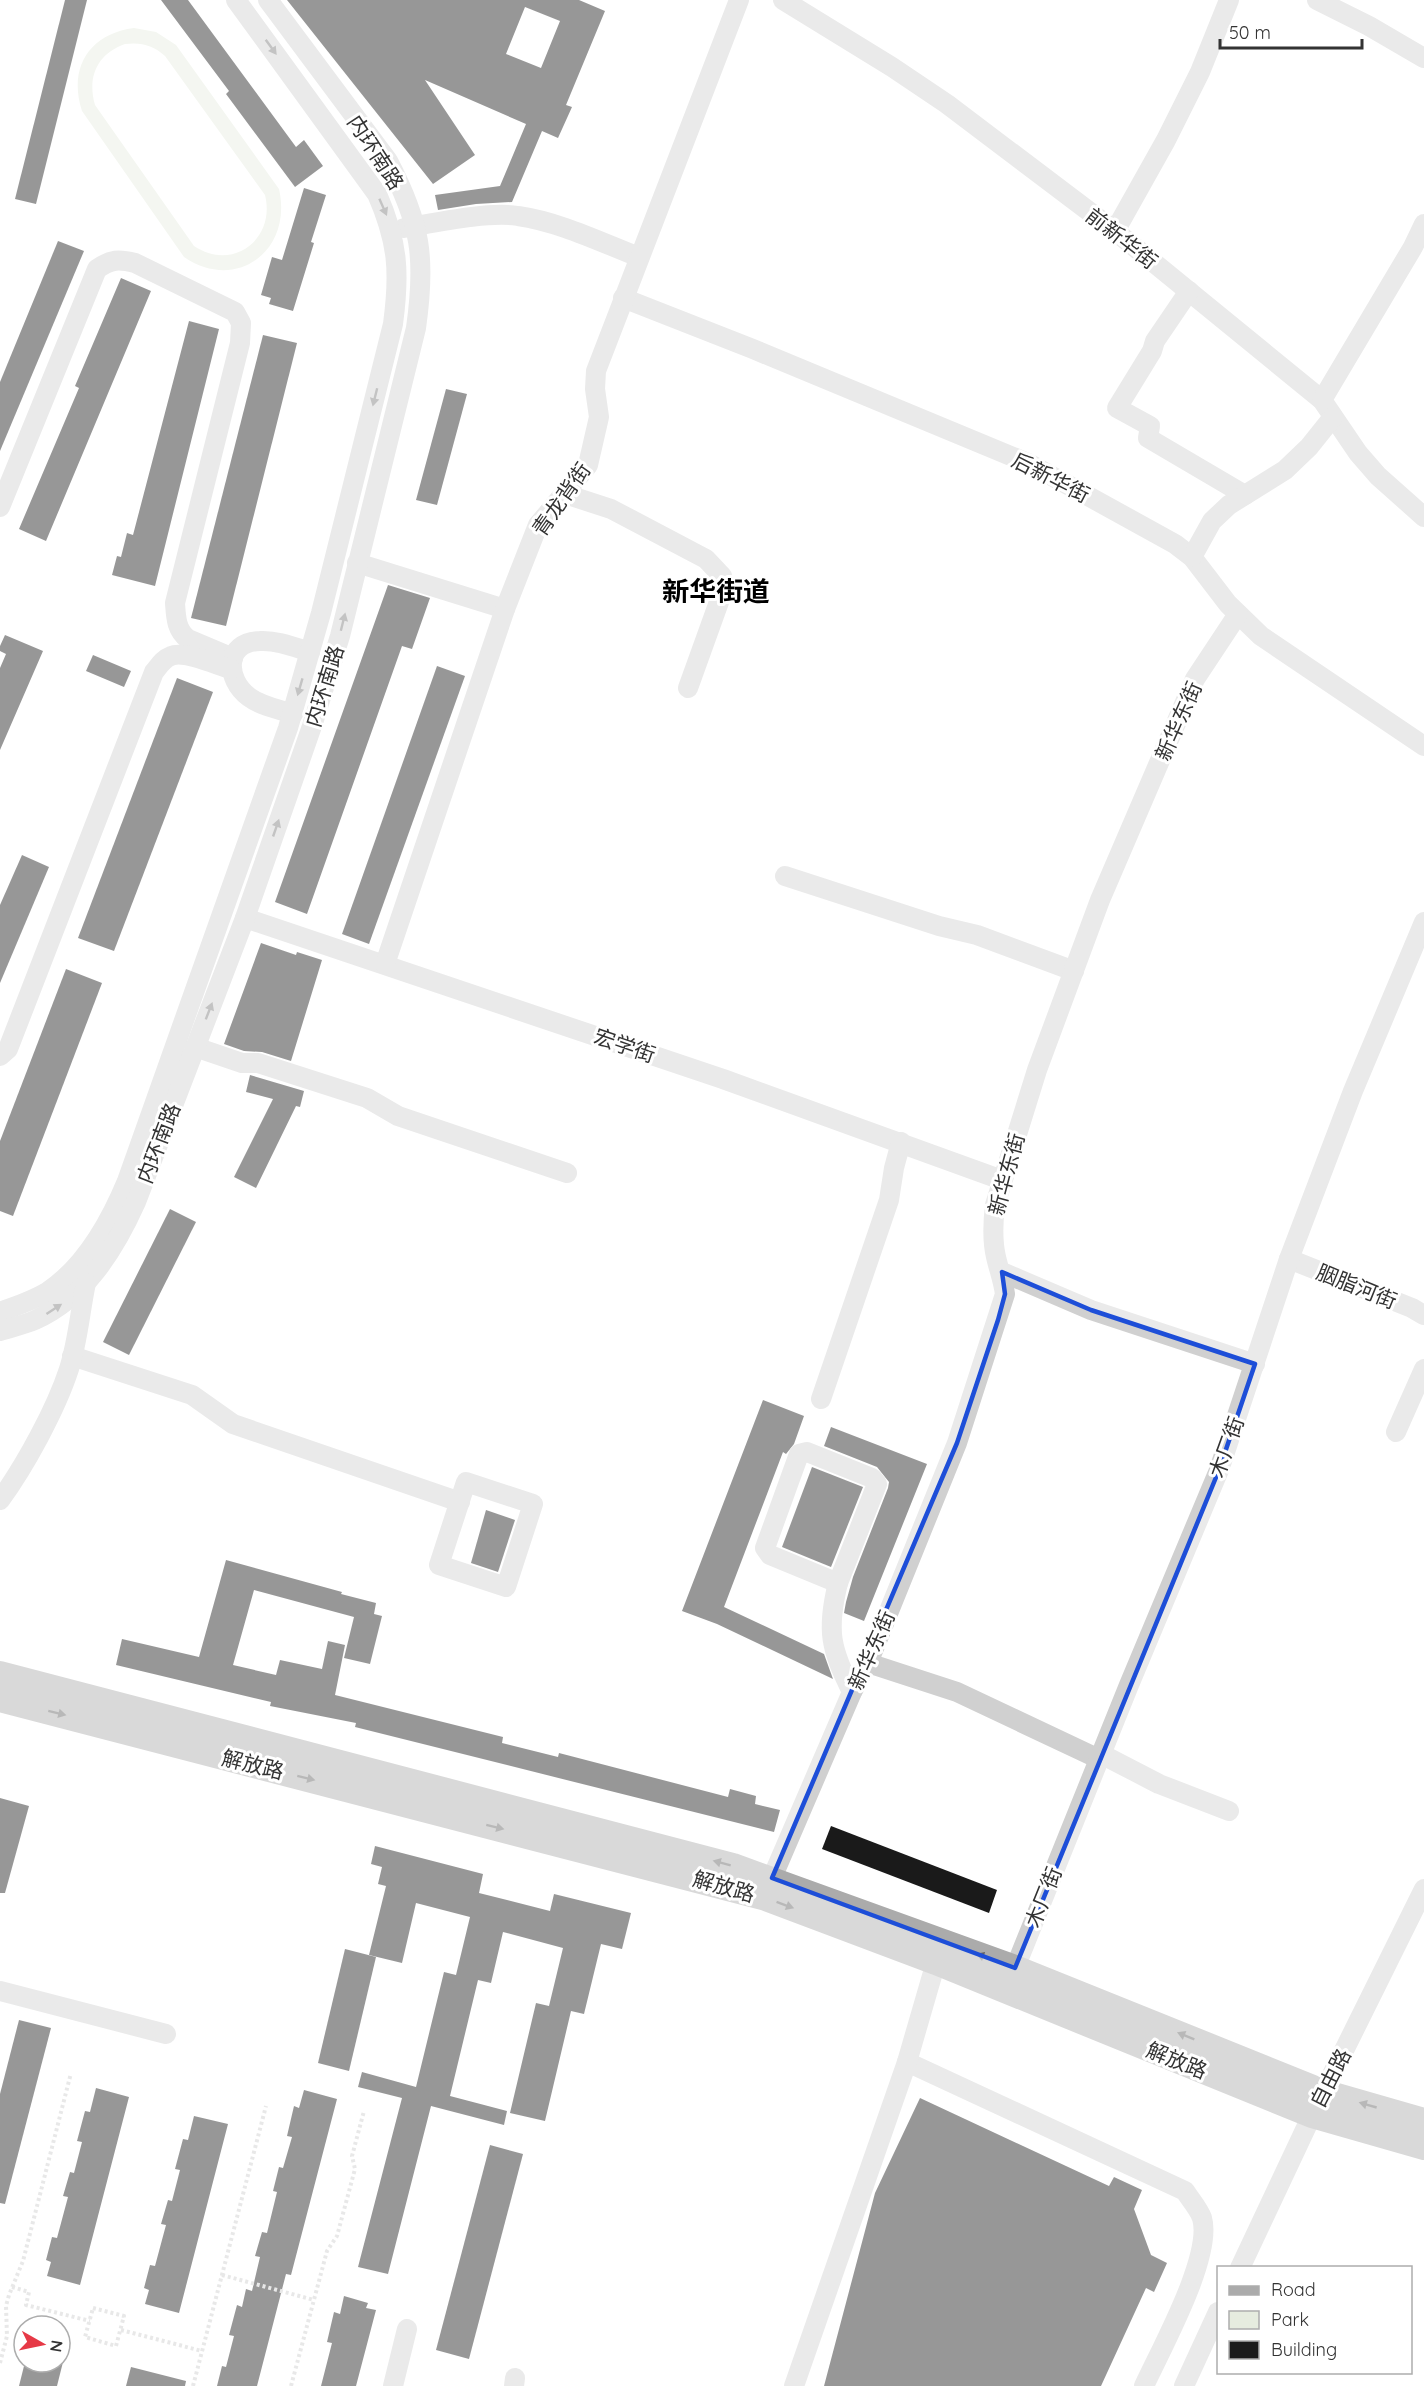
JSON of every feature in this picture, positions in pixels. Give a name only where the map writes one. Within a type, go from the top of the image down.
[{"type":"main road","name":"解放路","points":[[0,1674],[734,1866],[1015,1968],[1323,2092],[1424,2121]]},
{"type":"main road","name":"解放路","points":[[0,1699],[766,1898],[936,1962],[1312,2115],[1424,2147]]},
{"type":"street","name":"内环南路","points":[[0,1312],[32,1299],[62,1280],[92,1245],[116,1207],[238,873],[293,714],[393,324],[398,276],[392,230],[377,194],[236,0]]},
{"type":"street","name":"内环南路","points":[[0,1331],[34,1321],[49,1313],[86,1283],[100,1267],[126,1224],[245,918],[312,726],[340,636],[416,328],[422,261],[416,226],[398,181],[388,161],[268,0]]},
{"type":"street","name":"青龙背街","points":[[385,964],[505,609],[538,525],[588,465],[599,417],[595,389],[596,371],[739,0]]},
{"type":"street","name":"前新华街","points":[[783,0],[947,104],[1115,231],[1328,409],[1358,453],[1378,476],[1424,517]]},
{"type":"street","points":[[1115,231],[1167,140],[1200,72],[1229,0]]},
{"type":"street","points":[[1317,0],[1369,26],[1424,58]]},
{"type":"street","points":[[392,230],[500,215],[516,215],[550,223],[639,257]]},
{"type":"street","points":[[1192,557],[1212,521],[1229,505],[1271,480],[1298,458],[1328,409],[1424,224]]},
{"type":"street","points":[[0,507],[97,269],[109,261],[120,260],[135,263],[235,312],[241,323],[240,343],[175,603],[176,620],[185,647]]},
{"type":"street","points":[[1189,291],[1155,341],[1152,351],[1117,408],[1150,426],[1148,438],[1245,495]]},
{"type":"street","name":"后新华街","points":[[623,298],[753,349],[1030,464],[1175,544],[1192,557],[1238,614],[1261,636],[1424,746]]},
{"type":"street","points":[[565,494],[610,509],[674,542],[706,559],[723,576],[724,588],[688,688]]},
{"type":"street","points":[[357,563],[505,609]]},
{"type":"street","name":"新华东街","points":[[772,1878],[852,1692],[868,1663],[957,1443],[1005,1294],[992,1227],[994,1205],[1037,1070],[1100,900],[1195,679],[1238,614]]},
{"type":"street","points":[[293,714],[264,705],[249,697],[238,686],[232,664],[240,647],[248,642],[272,641],[310,652]]},
{"type":"street","points":[[185,647],[232,664]]},
{"type":"street","points":[[0,1056],[8,1049],[154,672],[164,660],[185,647]]},
{"type":"street","points":[[785,876],[939,926],[977,935],[1074,970]]},
{"type":"street","name":"宏学街","points":[[245,918],[712,1075],[1002,1180]]},
{"type":"street","name":"木厂街","points":[[1015,1968],[1219,1470],[1289,1259],[1353,1092],[1424,922]]},
{"type":"street","points":[[195,1047],[242,1063],[258,1063],[367,1098],[398,1116],[567,1173]]},
{"type":"street","points":[[821,1399],[889,1200],[894,1168],[902,1142]]},
{"type":"street","name":"胭脂河街","points":[[1289,1259],[1412,1308],[1424,1315]]},
{"type":"street","points":[[1002,1272],[1091,1310],[1255,1364]]},
{"type":"street","points":[[0,1500],[14,1481],[58,1397],[72,1356],[86,1283]]},
{"type":"street","points":[[72,1356],[192,1395],[233,1424],[460,1502]]},
{"type":"street","points":[[1396,1432],[1424,1369]]},
{"type":"street","points":[[837,1583],[770,1555],[765,1548],[799,1454],[807,1452],[873,1478],[877,1484],[837,1583],[831,1609],[833,1649],[852,1692]]},
{"type":"street","points":[[466,1482],[533,1504],[506,1587],[439,1565],[460,1502],[466,1482]]},
{"type":"street","points":[[868,1663],[957,1692],[1159,1784],[1229,1811]]},
{"type":"street","name":"自由路","points":[[1241,2266],[1323,2092],[1424,1889]]},
{"type":"street","points":[[794,2386],[907,2062],[936,1962]]},
{"type":"street","points":[[0,1991],[166,2034]]},
{"type":"street","points":[[907,2062],[1185,2191],[1202,2218],[1202,2246],[1197,2270],[1144,2386]]},
{"type":"street","points":[[1184,2386],[1217,2314]]},
{"type":"street","points":[[393,2386],[408,2329]]},
{"type":"path","points":[[0,2362],[8,2322],[6,2306],[23,2260],[71,2073]]},
{"type":"path","points":[[193,2386],[266,2106]]},
{"type":"path","points":[[291,2386],[327,2251],[337,2236],[355,2169],[352,2156],[364,2111]]},
{"type":"path","points":[[222,2275],[314,2300]]},
{"type":"path","points":[[12,2287],[29,2292],[26,2305],[90,2322]]},
{"type":"path","points":[[93,2308],[124,2316],[116,2346],[86,2337],[90,2322],[93,2308]]},
{"type":"path","points":[[121,2330],[202,2352]]},
{"type":"highlighted area","points":[[1002,1272],[1091,1310],[1255,1364],[1219,1470],[1015,1968],[772,1878],[957,1443],[1005,1294]]},
{"type":"green space","points":[[134,28],[156,32],[176,45],[279,189],[281,211],[278,230],[269,247],[257,259],[241,267],[223,270],[204,267],[184,257],[82,111],[78,95],[80,67],[94,46],[105,37]],"holes":[[[131,43],[151,47],[165,56],[265,195],[267,211],[264,225],[258,237],[248,247],[237,253],[223,255],[209,253],[194,246],[95,105],[92,85],[101,60],[115,48]]]},
{"type":"building","points":[[65,0],[87,0],[36,204],[15,199]]},
{"type":"building","points":[[161,0],[188,0],[296,147],[304,140],[323,166],[295,187],[226,94],[229,91]]},
{"type":"building","points":[[287,0],[579,0],[605,11],[566,105],[572,107],[558,138],[542,131],[512,202],[476,204],[438,210],[435,195],[500,186],[526,124],[425,80],[475,155],[433,184]],"holes":[[[525,7],[560,21],[541,68],[506,54]]]},
{"type":"building","points":[[304,188],[326,195],[293,311],[269,304],[271,298],[261,295],[272,257],[282,260]]},
{"type":"building","points":[[58,241],[84,251],[0,451],[0,382]]},
{"type":"building","points":[[121,278],[151,291],[46,541],[19,529],[79,388],[75,386]]},
{"type":"building","points":[[189,321],[219,329],[155,586],[112,575],[117,556],[121,557],[127,533],[133,535]]},
{"type":"building","points":[[263,335],[297,343],[226,626],[191,618]]},
{"type":"building","points":[[446,389],[467,394],[437,505],[416,500]]},
{"type":"building","points":[[388,585],[430,598],[412,649],[402,646],[307,914],[275,902]]},
{"type":"building","points":[[5,635],[43,651],[0,750],[0,668],[6,654],[0,651],[0,646]]},
{"type":"building","points":[[93,655],[131,671],[124,687],[86,671]]},
{"type":"building","points":[[437,666],[465,676],[369,944],[342,934]]},
{"type":"building","points":[[177,678],[213,692],[114,951],[78,938]]},
{"type":"building","points":[[22,855],[49,867],[0,983],[0,905]]},
{"type":"building","points":[[261,943],[296,955],[297,952],[322,960],[291,1061],[262,1052],[244,1051],[224,1044]]},
{"type":"building","points":[[66,969],[102,983],[13,1216],[0,1211],[0,1141]]},
{"type":"building","points":[[250,1075],[304,1091],[300,1107],[296,1106],[256,1188],[234,1177],[273,1099],[246,1092]]},
{"type":"building","points":[[170,1209],[196,1222],[129,1355],[103,1342]]},
{"type":"building","points":[[763,1400],[804,1416],[794,1444],[786,1454],[783,1452],[724,1607],[824,1654],[833,1679],[717,1624],[682,1611]]},
{"type":"building","points":[[831,1427],[927,1464],[864,1621],[844,1613],[853,1577],[889,1482],[877,1467],[824,1446]]},
{"type":"building","points":[[812,1467],[863,1487],[831,1567],[782,1547]]},
{"type":"building","points":[[486,1510],[515,1520],[498,1572],[471,1563]]},
{"type":"building","points":[[226,1560],[376,1603],[374,1614],[382,1616],[370,1664],[344,1658],[354,1617],[254,1590],[233,1665],[276,1675],[280,1660],[322,1669],[328,1641],[345,1645],[335,1695],[503,1737],[502,1743],[558,1757],[559,1753],[728,1797],[730,1789],[756,1796],[755,1804],[780,1810],[774,1832],[355,1727],[356,1723],[270,1706],[271,1702],[116,1665],[122,1639],[199,1657]]},
{"type":"building","points":[[0,1798],[29,1806],[5,1893],[0,1893]]},
{"type":"building","points":[[831,1826],[997,1890],[989,1913],[822,1849]]},
{"type":"building","points":[[375,1846],[483,1874],[479,1893],[550,1911],[554,1894],[631,1913],[622,1949],[601,1944],[584,2014],[571,2011],[545,2121],[510,2113],[536,2003],[549,2006],[563,1948],[503,1932],[491,1983],[478,1980],[450,2096],[507,2111],[504,2125],[431,2106],[388,2274],[358,2267],[402,2098],[358,2087],[362,2072],[416,2087],[444,1972],[456,1975],[470,1917],[416,1903],[402,1963],[369,1955],[386,1886],[378,1884],[382,1867],[371,1864]]},
{"type":"building","points":[[345,1949],[376,1957],[349,2071],[318,2063]]},
{"type":"building","points":[[19,2020],[51,2028],[5,2204],[0,2203],[0,2094]]},
{"type":"building","points":[[96,2088],[129,2097],[80,2285],[47,2276],[51,2262],[46,2260],[52,2237],[57,2238],[68,2197],[63,2196],[70,2172],[74,2173],[82,2142],[77,2141],[85,2111],[90,2112]]},
{"type":"building","points":[[304,2090],[337,2099],[291,2275],[286,2274],[257,2386],[217,2386],[222,2366],[226,2367],[234,2336],[229,2335],[237,2305],[242,2307],[246,2289],[252,2291],[260,2257],[255,2256],[262,2232],[267,2233],[277,2192],[273,2191],[279,2167],[283,2168],[292,2137],[287,2136],[294,2106],[299,2108]]},
{"type":"building","points":[[920,2098],[1109,2186],[1114,2177],[1142,2190],[1134,2209],[1151,2255],[1167,2263],[1154,2292],[1146,2288],[1101,2386],[824,2386],[875,2193]]},
{"type":"building","points":[[194,2116],[228,2124],[179,2313],[145,2304],[149,2290],[144,2288],[150,2265],[155,2266],[166,2225],[161,2224],[168,2200],[172,2201],[180,2170],[175,2169],[183,2139],[188,2140]]},
{"type":"building","points":[[490,2145],[523,2154],[469,2359],[436,2350]]},
{"type":"building","points":[[344,2296],[368,2303],[366,2308],[376,2310],[356,2386],[321,2386],[332,2343],[327,2342],[334,2312],[340,2314]]},
{"type":"building","points":[[131,2367],[186,2381],[185,2386],[126,2386]]},
{"type":"building","points":[[22,2374],[60,2374],[57,2386],[19,2386]]},
{"type":"district","name":"新华街道","points":[[716,591]]}]
